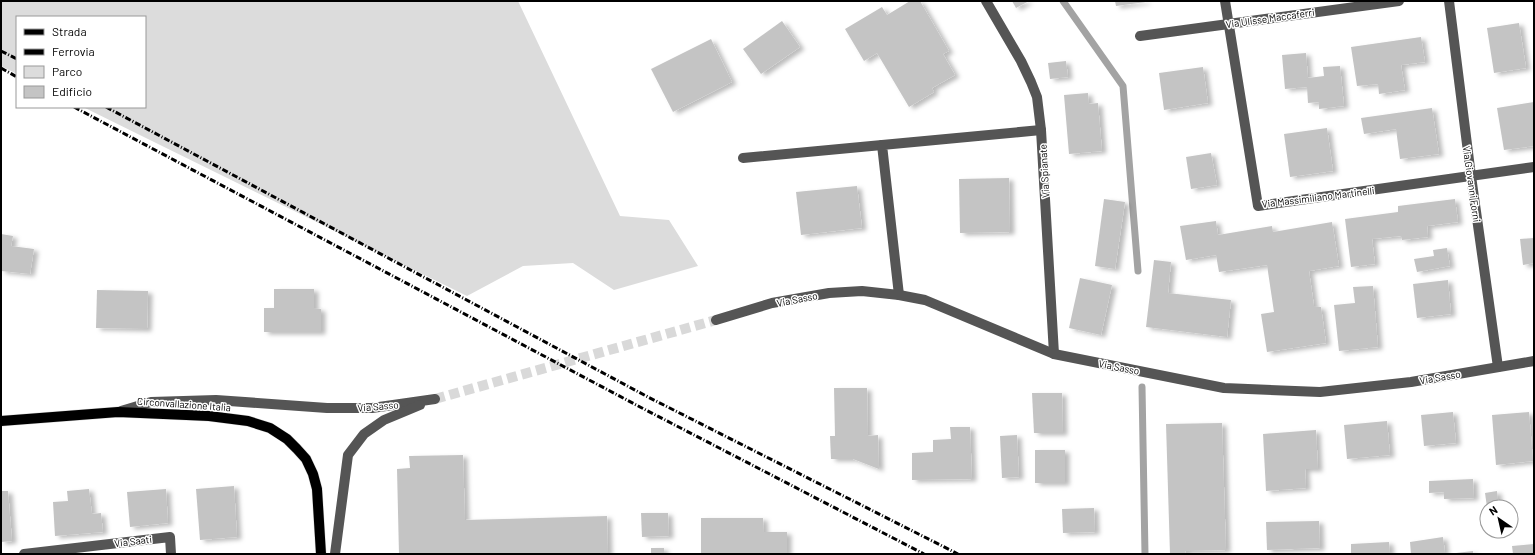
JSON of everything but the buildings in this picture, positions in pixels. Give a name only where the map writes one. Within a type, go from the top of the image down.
[{"type":"main road","name":"Circonvallazione Italia","points":[[1,421],[118,412],[209,416],[248,421],[270,428],[288,439],[306,459],[313,474],[317,489],[321,554]]},
{"type":"street","name":"Via Spianate","points":[[986,1],[1021,61],[1037,97],[1041,130],[1054,354]]},
{"type":"street","name":"Via Massimiliano Martinelli","points":[[1226,1],[1228,24],[1258,206],[1534,167]]},
{"type":"street","name":"Via Ulisse Maccaferri","points":[[1140,36],[1399,1]]},
{"type":"street","name":"Via Giovanni Forni","points":[[1450,1],[1470,176],[1498,367]]},
{"type":"street","points":[[743,158],[1041,130]]},
{"type":"street","points":[[882,145],[899,295]]},
{"type":"street","name":"Via Sasso","points":[[716,320],[772,303],[829,292],[862,291],[899,295],[925,300],[1054,354],[1224,388],[1313,392],[1411,382],[1534,361]]},
{"type":"street","name":"Via Sasso","points":[[118,412],[151,402],[216,400],[327,408],[372,408],[435,399],[384,420],[364,434],[348,455],[334,554]]},
{"type":"street","name":"Via Saati","points":[[24,554],[170,537],[171,554]]},
{"type":"green space","points":[[1,1],[518,1],[620,216],[669,220],[698,266],[614,290],[573,263],[523,266],[467,296],[85,108],[146,108],[146,16],[16,16],[16,74],[1,66]]},
{"type":"waterway","points":[[1063,1],[1123,86],[1138,271]]},
{"type":"waterway","points":[[1142,387],[1145,554]]},
{"type":"tunnel","points":[[435,399],[716,320]]},
{"type":"railway","points":[[1,51],[16,58]]},
{"type":"railway","points":[[1,68],[16,76]]},
{"type":"railway","points":[[76,108],[642,408],[924,554]]},
{"type":"railway","points":[[108,108],[648,397],[958,554]]}]
